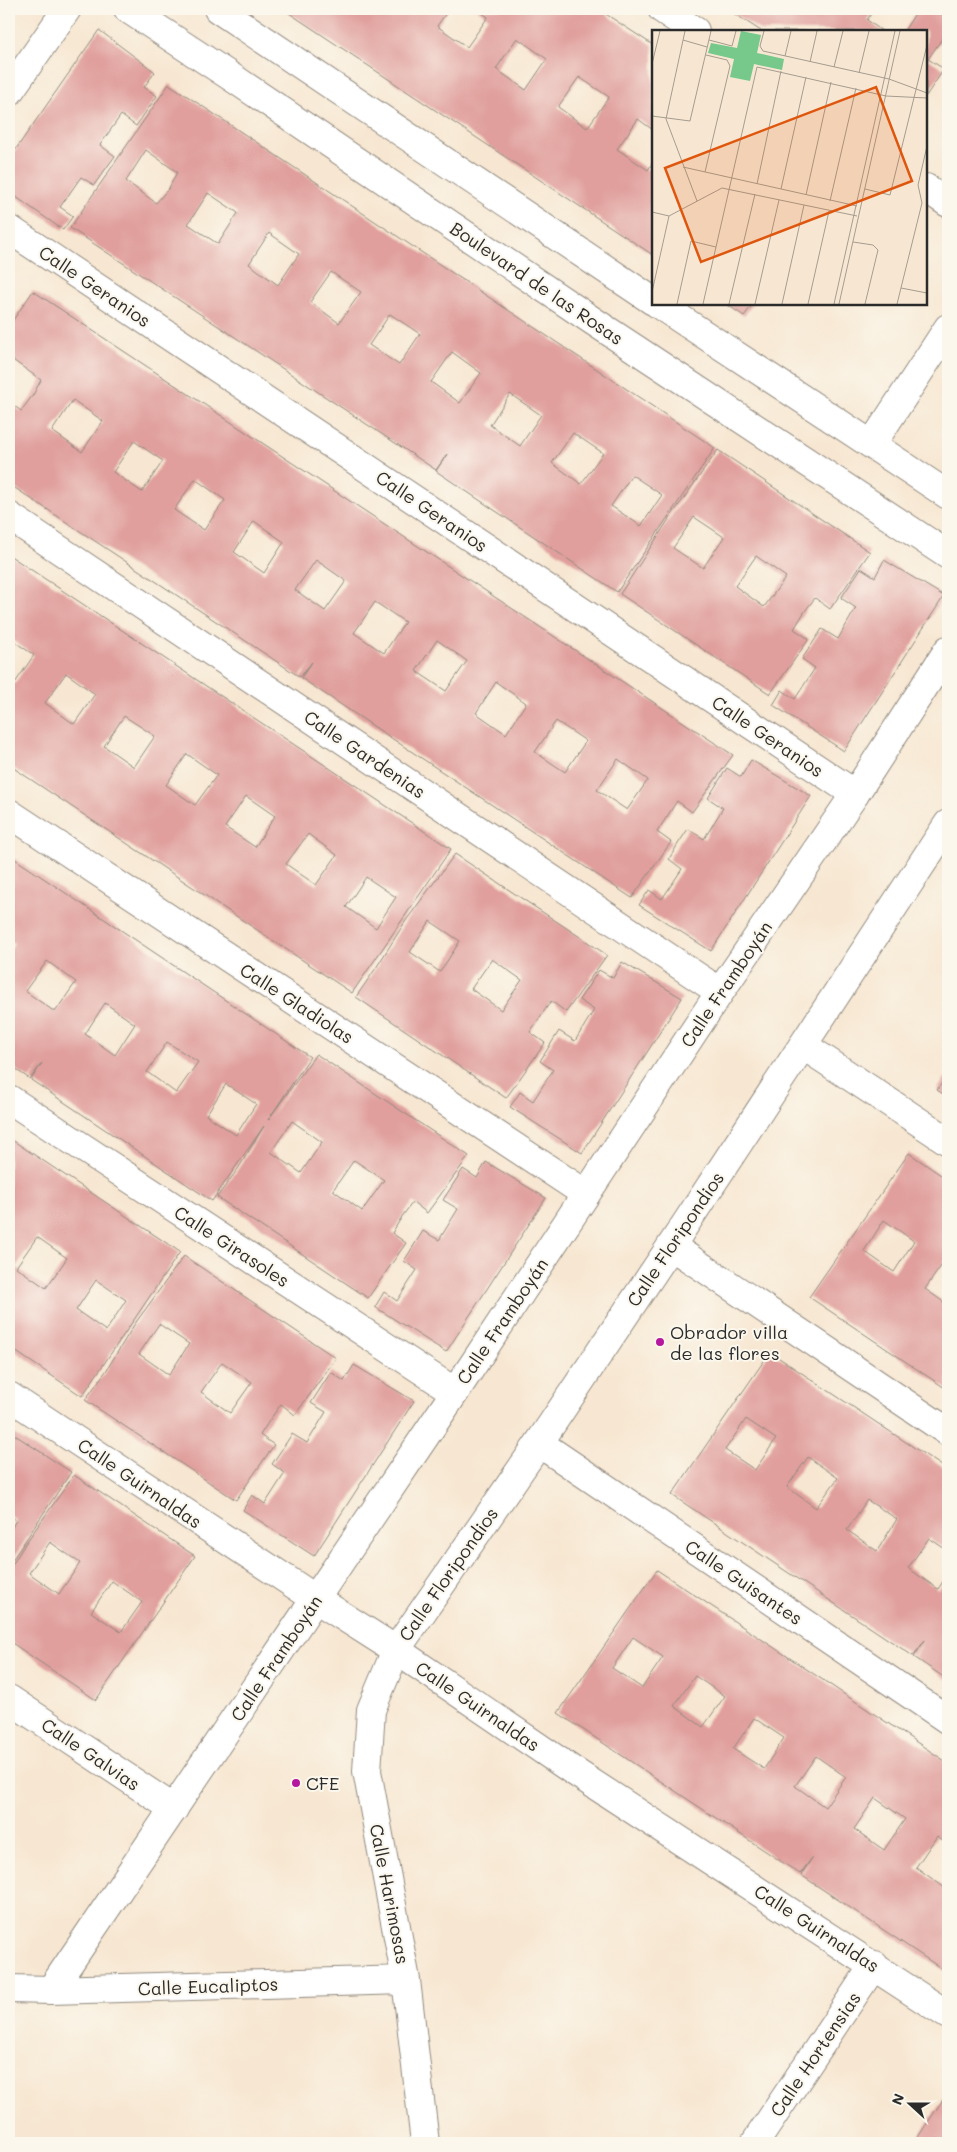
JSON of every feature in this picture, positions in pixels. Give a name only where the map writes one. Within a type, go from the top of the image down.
[{"type":"street","points":[[9,92],[66,9]]},
{"type":"street","name":"Boulevard de las Rosas","points":[[128,9],[244,85],[593,321],[948,555]]},
{"type":"street","points":[[218,9],[652,300]]},
{"type":"street","points":[[662,9],[694,30]]},
{"type":"street","points":[[927,189],[948,203]]},
{"type":"street","name":"Calle Geranios","points":[[9,228],[855,794]]},
{"type":"street","points":[[660,305],[948,495]]},
{"type":"street","points":[[872,444],[948,328]]},
{"type":"street","name":"Calle Gardenias","points":[[9,516],[720,992]]},
{"type":"street","name":"Calle Framboyán","points":[[51,1990],[316,1600],[720,992],[855,794],[948,650]]},
{"type":"street","name":"Calle Gladiolas","points":[[9,813],[586,1194]]},
{"type":"street","name":"Calle Floripondios","points":[[396,1650],[539,1443],[945,837]]},
{"type":"street","points":[[804,1046],[948,1141]]},
{"type":"street","name":"Calle Girasoles","points":[[9,1099],[455,1392]]},
{"type":"street","points":[[671,1246],[948,1432]]},
{"type":"street","name":"Calle Guirnaldas","points":[[9,1396],[316,1600],[396,1650],[572,1770],[948,2015]]},
{"type":"street","name":"Calle Guisantes","points":[[539,1443],[948,1720]]},
{"type":"street","name":"Calle Harimosas","points":[[396,1650],[371,1710],[367,1770],[406,1980],[425,2143]]},
{"type":"street","name":"Calle Galvias","points":[[9,1698],[174,1809]]},
{"type":"street","name":"Calle Hortensias","points":[[755,2143],[874,1965]]},
{"type":"street","name":"Calle Eucaliptos","points":[[9,1989],[51,1990],[406,1980]]},
{"type":"building","points":[[283,9],[449,9],[437,26],[467,47],[488,17],[476,9],[598,9],[652,44],[652,129],[638,119],[617,149],[648,170],[652,164],[652,254]],"holes":[[[517,38],[547,59],[526,90],[496,69]],[[579,77],[609,97],[587,128],[558,107]]]},
{"type":"building","points":[[727,9],[874,9],[867,20],[881,30],[759,30]]},
{"type":"building","points":[[918,9],[948,9],[948,30],[928,59],[944,69],[927,94],[927,30],[905,30]]},
{"type":"building","points":[[99,30],[155,72],[144,87],[157,96],[136,126],[121,115],[100,145],[115,156],[94,185],[81,177],[60,207],[73,216],[63,230],[9,192],[9,159]]},
{"type":"building","points":[[169,84],[715,448],[617,592],[436,471],[447,454],[436,470],[70,228]],"holes":[[[146,150],[177,172],[169,188],[156,203],[126,181]],[[208,193],[238,213],[218,244],[188,224]],[[269,233],[299,254],[278,285],[249,264]],[[331,272],[361,292],[339,323],[310,302]],[[390,314],[420,334],[399,365],[369,345]],[[452,352],[481,373],[460,403],[431,382]],[[510,394],[541,415],[520,446],[490,425]],[[573,433],[603,453],[581,484],[552,463]],[[632,475],[662,495],[641,526],[611,506]]]},
{"type":"building","points":[[33,291],[733,755],[692,812],[677,801],[657,832],[671,842],[632,898],[301,678],[312,662],[300,677],[9,484],[9,402],[21,411],[41,380],[10,358],[9,360],[9,326]],"holes":[[[73,400],[103,421],[82,452],[52,431]],[[134,441],[163,461],[142,492],[113,472]],[[195,479],[225,500],[204,530],[174,510]],[[254,521],[284,542],[264,573],[234,552]],[[316,560],[346,581],[325,611],[295,590]],[[375,602],[405,622],[384,653],[354,633]],[[437,640],[467,661],[446,691],[416,671]],[[496,682],[526,703],[506,734],[476,713]],[[556,721],[586,741],[565,772],[535,752]],[[618,759],[648,780],[627,810],[597,790]]]},
{"type":"building","points":[[728,305],[752,305],[744,316]]},
{"type":"building","points":[[718,450],[870,552],[830,609],[815,598],[805,611],[794,629],[809,639],[770,694],[620,594],[669,519]],"holes":[[[694,517],[724,537],[703,568],[673,548]],[[756,556],[786,577],[764,607],[735,586]]]},
{"type":"building","points":[[9,555],[451,849],[352,993],[9,765],[9,683],[13,686],[34,655],[9,638]],"holes":[[[66,673],[95,694],[74,724],[45,703]],[[124,716],[155,736],[134,767],[104,746]],[[187,754],[217,775],[195,805],[166,785]],[[246,796],[275,816],[255,847],[225,827]],[[308,834],[337,855],[316,885],[286,864]],[[366,877],[396,897],[376,928],[346,907]]]},
{"type":"building","points":[[884,560],[944,596],[844,751],[773,705],[782,690],[795,699],[815,668],[802,659],[822,629],[838,639],[856,608],[841,598],[861,568],[875,577]]},
{"type":"building","points":[[751,760],[811,796],[711,951],[639,905],[649,890],[662,899],[682,869],[669,859],[678,844],[688,829],[704,839],[723,808],[708,798],[727,768],[741,777]]},
{"type":"building","points":[[455,854],[607,955],[566,1012],[551,1001],[530,1032],[545,1043],[506,1098],[356,997],[405,922]],"holes":[[[430,921],[460,941],[440,972],[410,952]],[[492,959],[522,980],[501,1010],[471,989]]]},
{"type":"building","points":[[9,855],[310,1057],[268,1120],[316,1054],[469,1156],[427,1213],[413,1202],[403,1215],[392,1233],[406,1243],[368,1298],[217,1197],[238,1169],[264,1126],[212,1201],[31,1080],[42,1063],[30,1079],[9,1065],[9,953],[14,943],[9,940]],"holes":[[[47,961],[76,982],[55,1012],[25,991]],[[105,1003],[135,1024],[115,1055],[85,1034]],[[167,1042],[198,1062],[176,1093],[147,1072]],[[226,1084],[256,1104],[236,1135],[206,1115]],[[292,1121],[322,1142],[301,1173],[271,1152]],[[354,1160],[384,1180],[362,1211],[333,1190]]]},
{"type":"building","points":[[622,962],[682,998],[582,1153],[510,1107],[520,1092],[533,1101],[553,1070],[540,1061],[559,1031],[575,1041],[594,1010],[579,1000],[599,970],[613,978]]},
{"type":"building","points":[[948,1074],[948,1097],[937,1090]]},
{"type":"building","points":[[9,1138],[180,1252],[82,1396],[9,1347]],"holes":[[[37,1237],[67,1258],[46,1288],[16,1267]],[[96,1280],[126,1300],[106,1331],[76,1310]]]},
{"type":"building","points":[[909,1153],[948,1180],[948,1260],[946,1259],[925,1289],[948,1305],[948,1390],[809,1297]],"holes":[[[884,1220],[914,1241],[894,1272],[864,1251]]]},
{"type":"building","points":[[486,1162],[546,1198],[446,1352],[375,1307],[384,1292],[397,1301],[417,1270],[404,1261],[423,1231],[439,1240],[458,1209],[443,1200],[463,1169],[477,1178]]},
{"type":"building","points":[[184,1256],[336,1358],[295,1415],[281,1404],[271,1418],[260,1435],[274,1445],[236,1500],[85,1400],[106,1371],[134,1325]],"holes":[[[159,1324],[189,1344],[169,1375],[139,1354]],[[222,1362],[252,1382],[230,1413],[201,1392]]]},
{"type":"building","points":[[770,1352],[948,1470],[948,1551],[929,1538],[908,1568],[938,1589],[948,1574],[948,1680],[914,1657],[925,1640],[913,1656],[672,1495]],"holes":[[[746,1419],[776,1439],[755,1470],[725,1450]],[[808,1457],[838,1478],[816,1508],[787,1487]],[[867,1500],[897,1519],[877,1551],[847,1530]]]},
{"type":"building","points":[[354,1365],[414,1401],[314,1556],[243,1510],[252,1495],[265,1504],[285,1473],[272,1464],[292,1434],[307,1443],[326,1412],[311,1403],[331,1372],[344,1381]]},
{"type":"building","points":[[9,1431],[71,1472],[9,1565],[9,1533],[16,1520],[9,1515]]},
{"type":"building","points":[[74,1475],[195,1556],[96,1700],[9,1641],[9,1570]],"holes":[[[50,1542],[80,1563],[59,1594],[29,1573]],[[112,1581],[142,1602],[121,1632],[91,1612]]]},
{"type":"building","points":[[657,1570],[948,1763],[948,1844],[937,1836],[916,1867],[945,1888],[948,1884],[948,1973],[801,1875],[812,1858],[800,1874],[558,1713]],"holes":[[[633,1637],[663,1657],[642,1688],[612,1668]],[[695,1676],[725,1696],[703,1727],[674,1706]],[[754,1718],[784,1738],[764,1769],[733,1749]],[[816,1756],[846,1777],[825,1807],[795,1786]],[[875,1798],[905,1819],[884,1850],[854,1829]]]},
{"type":"building","points":[[948,2092],[948,2143],[944,2143],[938,2138],[935,2143],[914,2143]]},
{"type":"place","name":"Obrador villa de las flores","points":[[660,1342]]},
{"type":"place","name":"CFE","points":[[296,1783]]}]
